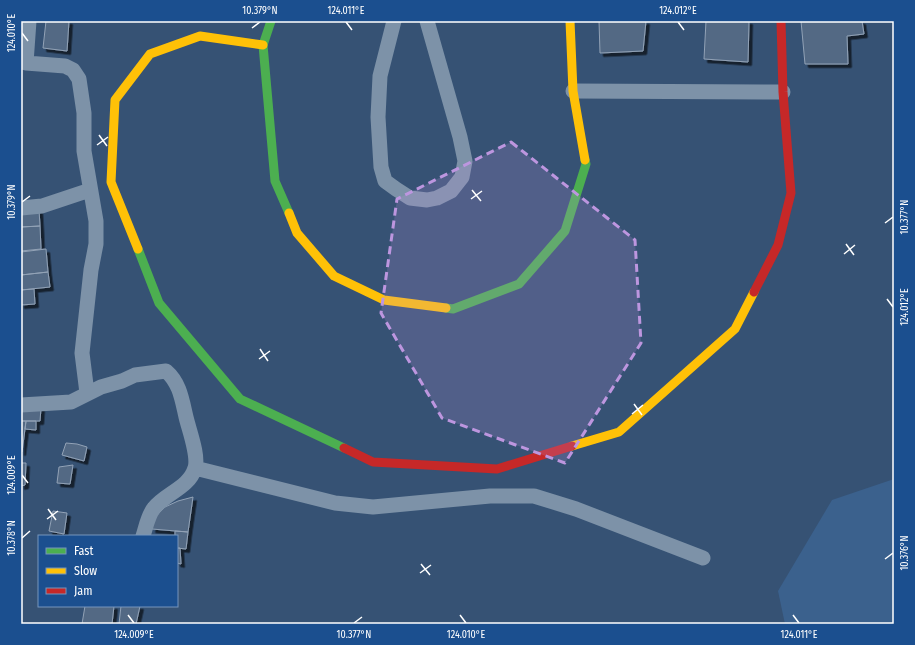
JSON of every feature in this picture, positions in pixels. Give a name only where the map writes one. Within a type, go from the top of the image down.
[{"type":"street","points":[[29,21],[24,62],[65,66],[73,70],[79,79],[84,113],[84,152],[96,221],[96,244],[90,277],[82,353],[87,394]]},
{"type":"street","points":[[271,21],[263,45],[275,181],[297,233],[334,276],[384,300],[453,309],[519,284],[565,231],[586,164],[573,91],[570,21]]},
{"type":"street","points":[[394,21],[380,76],[378,117],[381,167],[385,180],[396,189],[410,198],[427,200],[437,198],[451,191],[462,176],[465,161],[460,137],[427,21]]},
{"type":"street","points":[[263,45],[200,36],[150,54],[115,100],[111,182],[159,303],[240,399],[373,462],[497,469],[619,432],[735,329],[778,245],[791,193],[783,92],[781,21]]},
{"type":"street","points":[[573,91],[783,92]]},
{"type":"street","points":[[21,208],[42,206],[90,190]]},
{"type":"street","points":[[21,405],[71,402],[101,387],[135,375],[166,371],[174,378],[180,394],[195,455],[195,468],[186,484],[163,498],[153,509],[143,535]]},
{"type":"street","points":[[195,468],[335,503],[373,507],[490,496],[534,496],[576,509],[703,558]]},
{"type":"highlighted area","points":[[511,142],[635,240],[641,343],[565,463],[442,418],[381,313],[397,199]]},
{"type":"water","points":[[894,479],[894,624],[785,624],[778,591],[832,500]]},
{"type":"building","points":[[46,21],[69,21],[67,51],[43,48]]},
{"type":"building","points":[[599,21],[646,21],[643,51],[600,53]]},
{"type":"building","points":[[706,21],[749,21],[748,62],[704,59]]},
{"type":"building","points":[[801,21],[862,21],[864,34],[847,36],[848,64],[805,64]]},
{"type":"building","points":[[39,210],[40,226],[21,227],[21,211]]},
{"type":"building","points":[[40,226],[41,249],[21,251],[21,227]]},
{"type":"building","points":[[46,249],[48,272],[21,275],[21,252]]},
{"type":"building","points":[[48,272],[50,287],[21,290],[21,275]]},
{"type":"building","points":[[34,289],[35,304],[21,305],[21,290]]},
{"type":"building","points":[[21,406],[41,408],[40,421],[21,421]]},
{"type":"building","points":[[21,421],[26,421],[22,452],[21,452]]},
{"type":"building","points":[[26,421],[36,421],[36,430],[25,429]]},
{"type":"building","points":[[66,443],[87,447],[84,461],[62,455]]},
{"type":"building","points":[[21,463],[26,463],[25,485],[21,486]]},
{"type":"building","points":[[73,465],[70,484],[57,483],[59,467]]},
{"type":"building","points":[[193,497],[188,532],[152,529],[154,518],[165,507],[178,501]]},
{"type":"building","points":[[53,511],[67,513],[64,534],[49,531]]},
{"type":"building","points":[[175,531],[188,532],[186,549],[178,548],[178,535],[175,535]]},
{"type":"building","points":[[178,548],[180,548],[181,564],[178,563]]},
{"type":"building","points":[[85,607],[114,607],[112,624],[82,624]]},
{"type":"building","points":[[121,607],[140,607],[136,624],[119,624]]},
{"type":"traffic: fast","points":[[271,21],[263,45],[275,181],[289,213]]},
{"type":"traffic: fast","points":[[446,308],[453,309],[519,284],[565,231],[586,164],[585,160]]},
{"type":"traffic: fast","points":[[138,249],[159,303],[240,399],[344,448]]},
{"type":"traffic: slow","points":[[570,21],[573,91],[585,160]]},
{"type":"traffic: slow","points":[[138,249],[111,182],[115,100],[150,54],[200,36],[263,45]]},
{"type":"traffic: slow","points":[[289,213],[297,233],[334,276],[384,300],[446,308]]},
{"type":"traffic: slow","points":[[572,446],[619,432],[735,329],[754,292]]},
{"type":"traffic: jam","points":[[754,292],[778,245],[791,193],[783,92],[781,21]]},
{"type":"traffic: jam","points":[[344,448],[373,462],[497,469],[572,446]]}]
